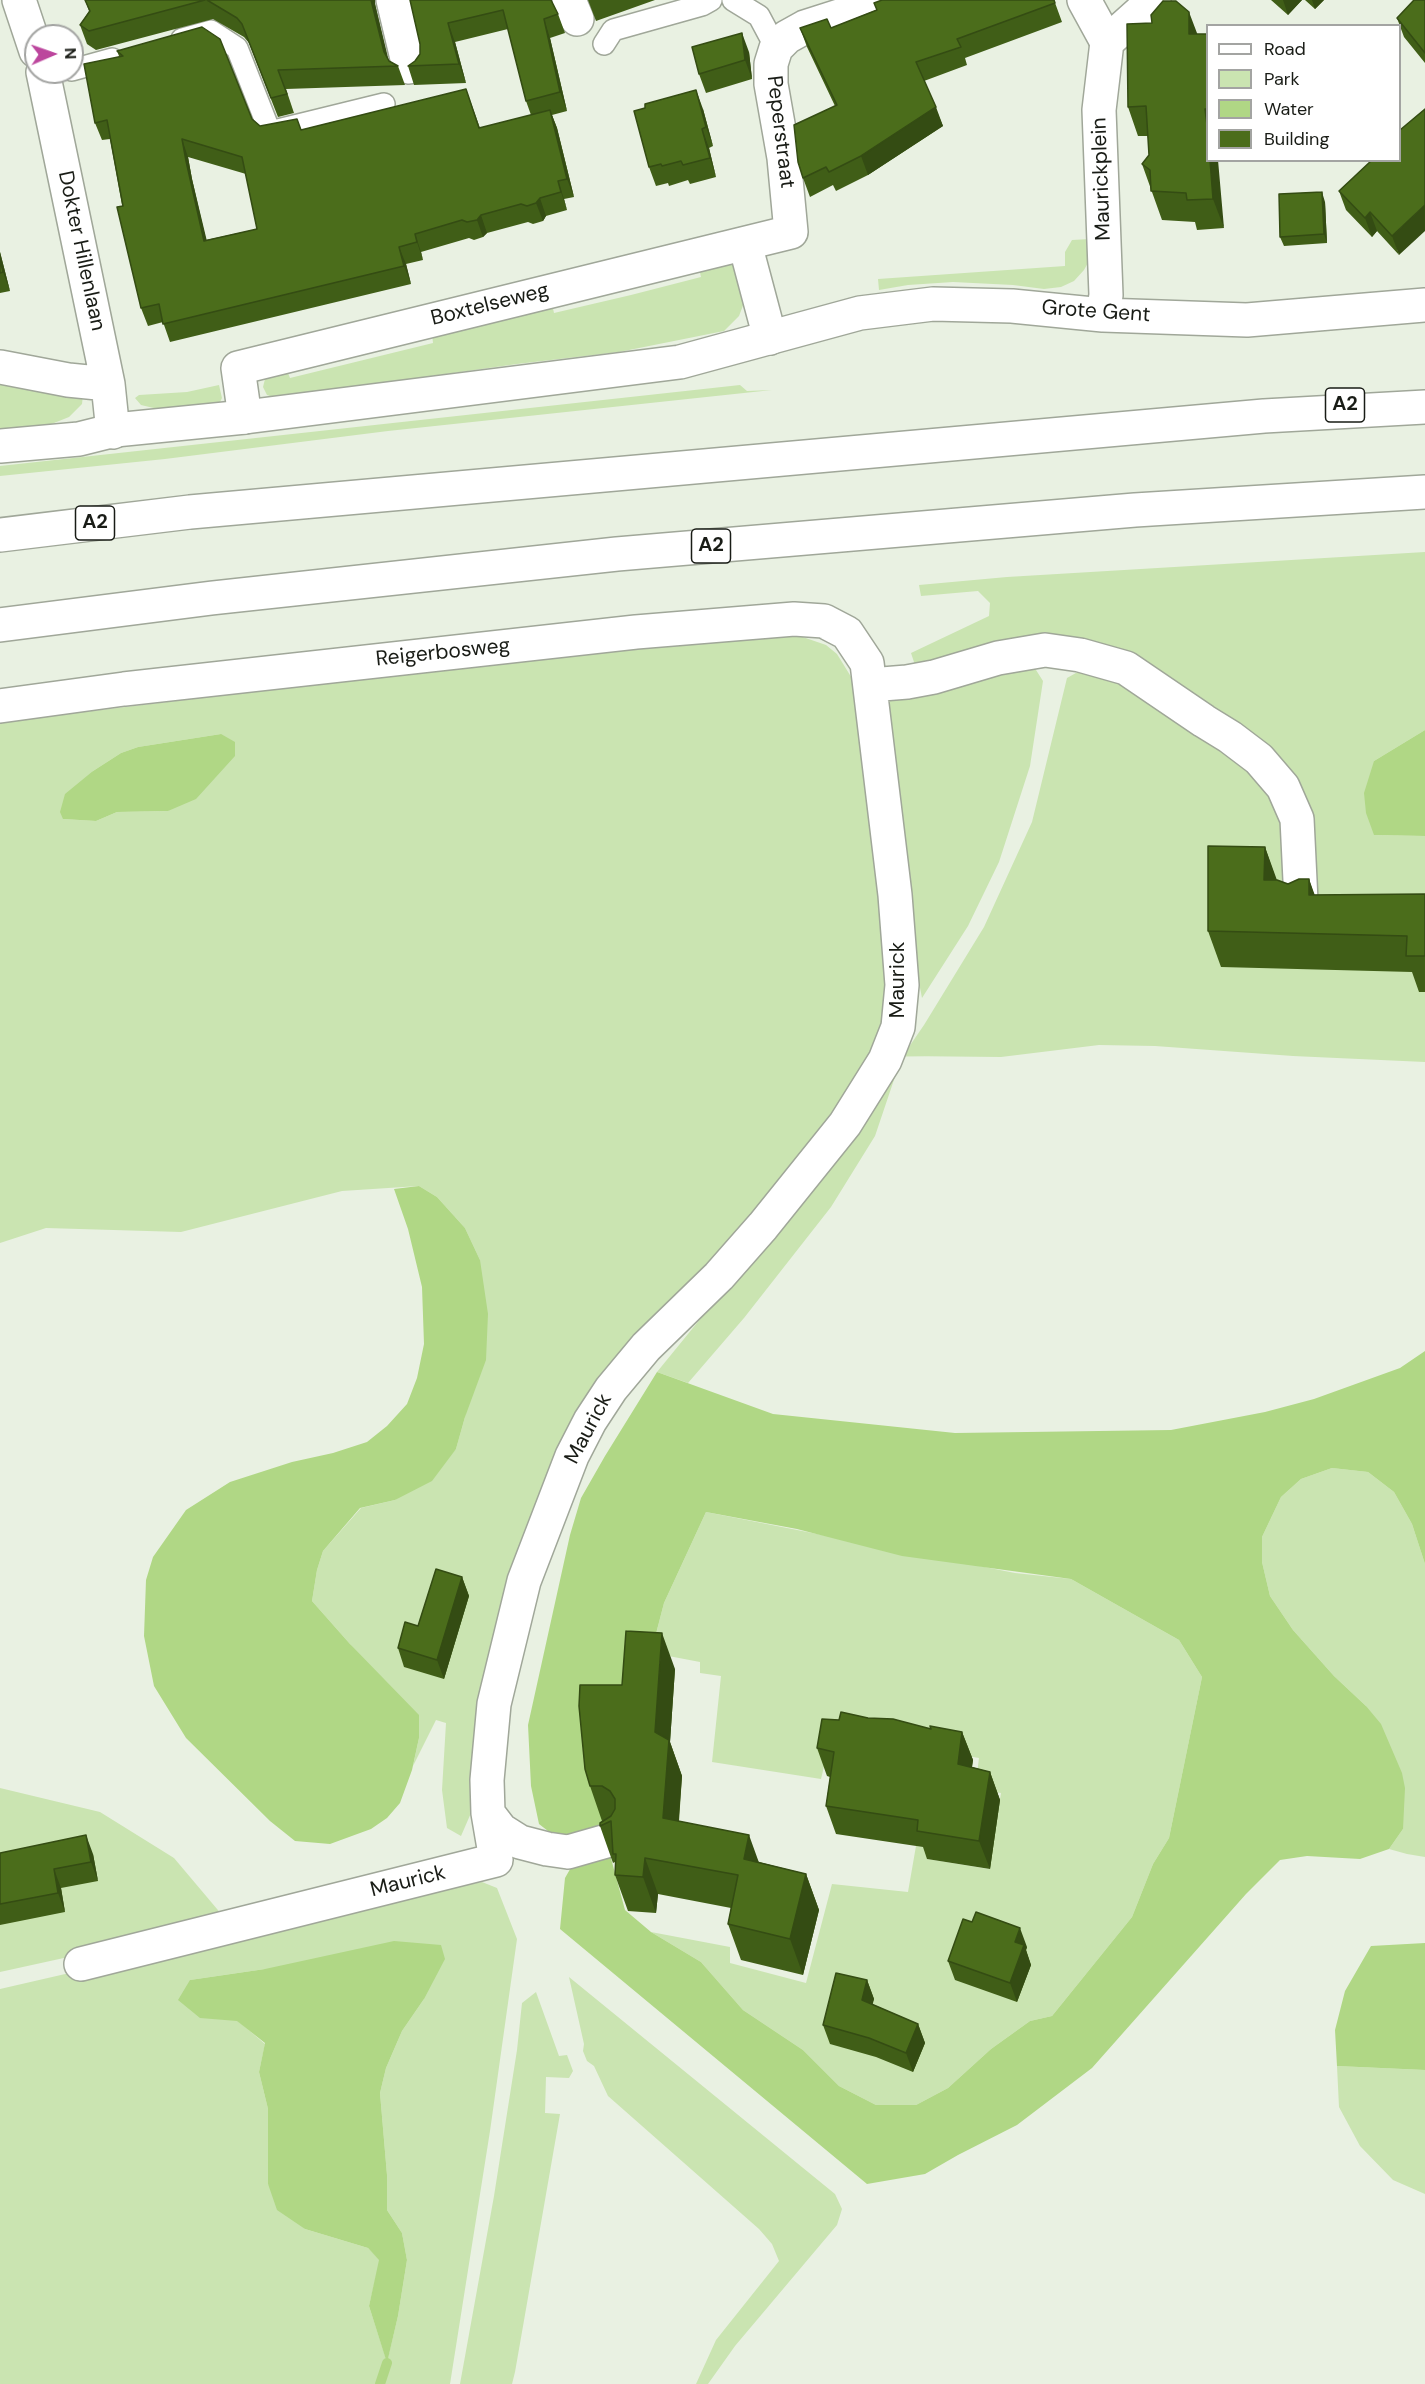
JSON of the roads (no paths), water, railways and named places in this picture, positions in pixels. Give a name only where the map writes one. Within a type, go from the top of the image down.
[{"type":"main road","name":"Dokter Hillenlaan","points":[[19,0],[30,24]]},
{"type":"main road","points":[[393,0],[409,68]]},
{"type":"main road","name":"Peperstraat","points":[[791,232],[784,158],[771,84],[771,64],[776,48],[805,27],[890,0]]},
{"type":"main road","points":[[1084,0],[1107,42],[1154,0]]},
{"type":"main road","name":"Maurickplein","points":[[1103,315],[1106,295],[1099,110],[1107,42]]},
{"type":"main road","name":"Dokter Hillenlaan","points":[[55,84],[108,384],[112,432]]},
{"type":"main road","name":"Boxtelseweg","points":[[244,417],[238,368],[791,232]]},
{"type":"main road","points":[[0,446],[79,439],[112,432],[680,362],[770,338],[745,244]]},
{"type":"main road","name":"Grote Gent","points":[[770,338],[860,313],[933,304],[1012,306],[1103,315],[1247,320],[1425,305]]},
{"type":"main road","points":[[0,367],[68,380],[108,384]]},
{"type":"main road","name":"A2","points":[[1264,416],[1425,394]]},
{"type":"main road","name":"A2","points":[[0,535],[190,512],[1264,416],[1425,407]]},
{"type":"main road","name":"A2","points":[[0,625],[212,598],[617,554],[1135,510],[1425,492]]},
{"type":"main road","name":"Reigerbosweg","points":[[0,706],[124,689],[553,641],[794,619],[824,621],[848,633],[869,674]]},
{"type":"main road","points":[[869,674],[907,682],[934,677],[998,658],[1045,651],[1080,655],[1126,668],[1230,736],[1259,759],[1283,787],[1297,819],[1301,901]]},
{"type":"main road","name":"Maurick","points":[[81,1964],[496,1860],[488,1813],[487,1780],[494,1704],[524,1581],[572,1456],[590,1421],[611,1389],[646,1347],[763,1227],[845,1124],[885,1060],[898,1027],[902,985],[900,954],[869,674]]},
{"type":"main road","points":[[488,1813],[501,1830],[520,1842],[547,1849],[568,1852],[610,1840]]},
{"type":"lane","points":[[604,44],[613,30],[702,5],[711,0]]},
{"type":"lane","points":[[733,0],[759,16],[776,48]]},
{"type":"lane","points":[[158,46],[211,32],[237,48],[270,132],[384,104]]},
{"type":"lane","points":[[84,63],[136,52]]},
{"type":"water","points":[[1425,730],[1425,836],[1374,835],[1366,813],[1364,793],[1374,761]]},
{"type":"water","points":[[221,734],[235,742],[235,756],[196,799],[168,811],[117,812],[96,821],[63,819],[60,812],[65,794],[93,771],[121,753],[138,747]]},
{"type":"water","points":[[419,1186],[437,1197],[465,1228],[480,1260],[488,1314],[486,1360],[456,1449],[432,1481],[395,1500],[360,1508],[323,1551],[312,1601],[419,1715],[419,1738],[412,1770],[400,1803],[387,1818],[371,1829],[330,1844],[295,1841],[270,1821],[186,1738],[154,1686],[144,1636],[146,1580],[153,1557],[186,1510],[230,1482],[292,1462],[333,1453],[367,1442],[387,1426],[407,1404],[417,1378],[424,1344],[422,1287],[408,1229],[394,1189]]},
{"type":"water","points":[[1425,1351],[1425,1564],[1412,1524],[1394,1492],[1368,1472],[1332,1468],[1301,1479],[1281,1497],[1262,1537],[1262,1562],[1270,1596],[1293,1630],[1381,1724],[1402,1773],[1405,1788],[1403,1829],[1389,1849],[1360,1859],[1307,1856],[1280,1860],[1246,1894],[1092,2068],[1017,2125],[925,2174],[867,2184],[560,1929],[565,1878],[573,1864],[609,1851],[625,1910],[651,1932],[701,1962],[743,2010],[803,2050],[839,2086],[876,2105],[916,2105],[948,2088],[991,2049],[1030,2021],[1052,2016],[1132,1917],[1153,1864],[1169,1838],[1202,1677],[1179,1640],[1071,1579],[902,1556],[797,1529],[706,1512],[664,1603],[605,1830],[565,1838],[548,1831],[539,1824],[531,1786],[528,1725],[570,1535],[581,1498],[657,1372],[773,1414],[955,1433],[1171,1430],[1265,1412],[1314,1399],[1400,1368]]},
{"type":"water","points":[[394,1941],[441,1945],[445,1959],[424,1999],[402,2031],[386,2068],[380,2093],[387,2175],[387,2210],[402,2233],[407,2260],[398,2316],[387,2363],[369,2306],[379,2260],[368,2248],[305,2229],[277,2210],[268,2184],[268,2109],[259,2072],[265,2043],[237,2021],[200,2018],[178,2000],[190,1980],[265,1969]]},
{"type":"water","points":[[1425,1943],[1425,2070],[1337,2066],[1335,2030],[1345,1991],[1371,1946]]},
{"type":"waterway","points":[[380,2384],[387,2363]]}]
